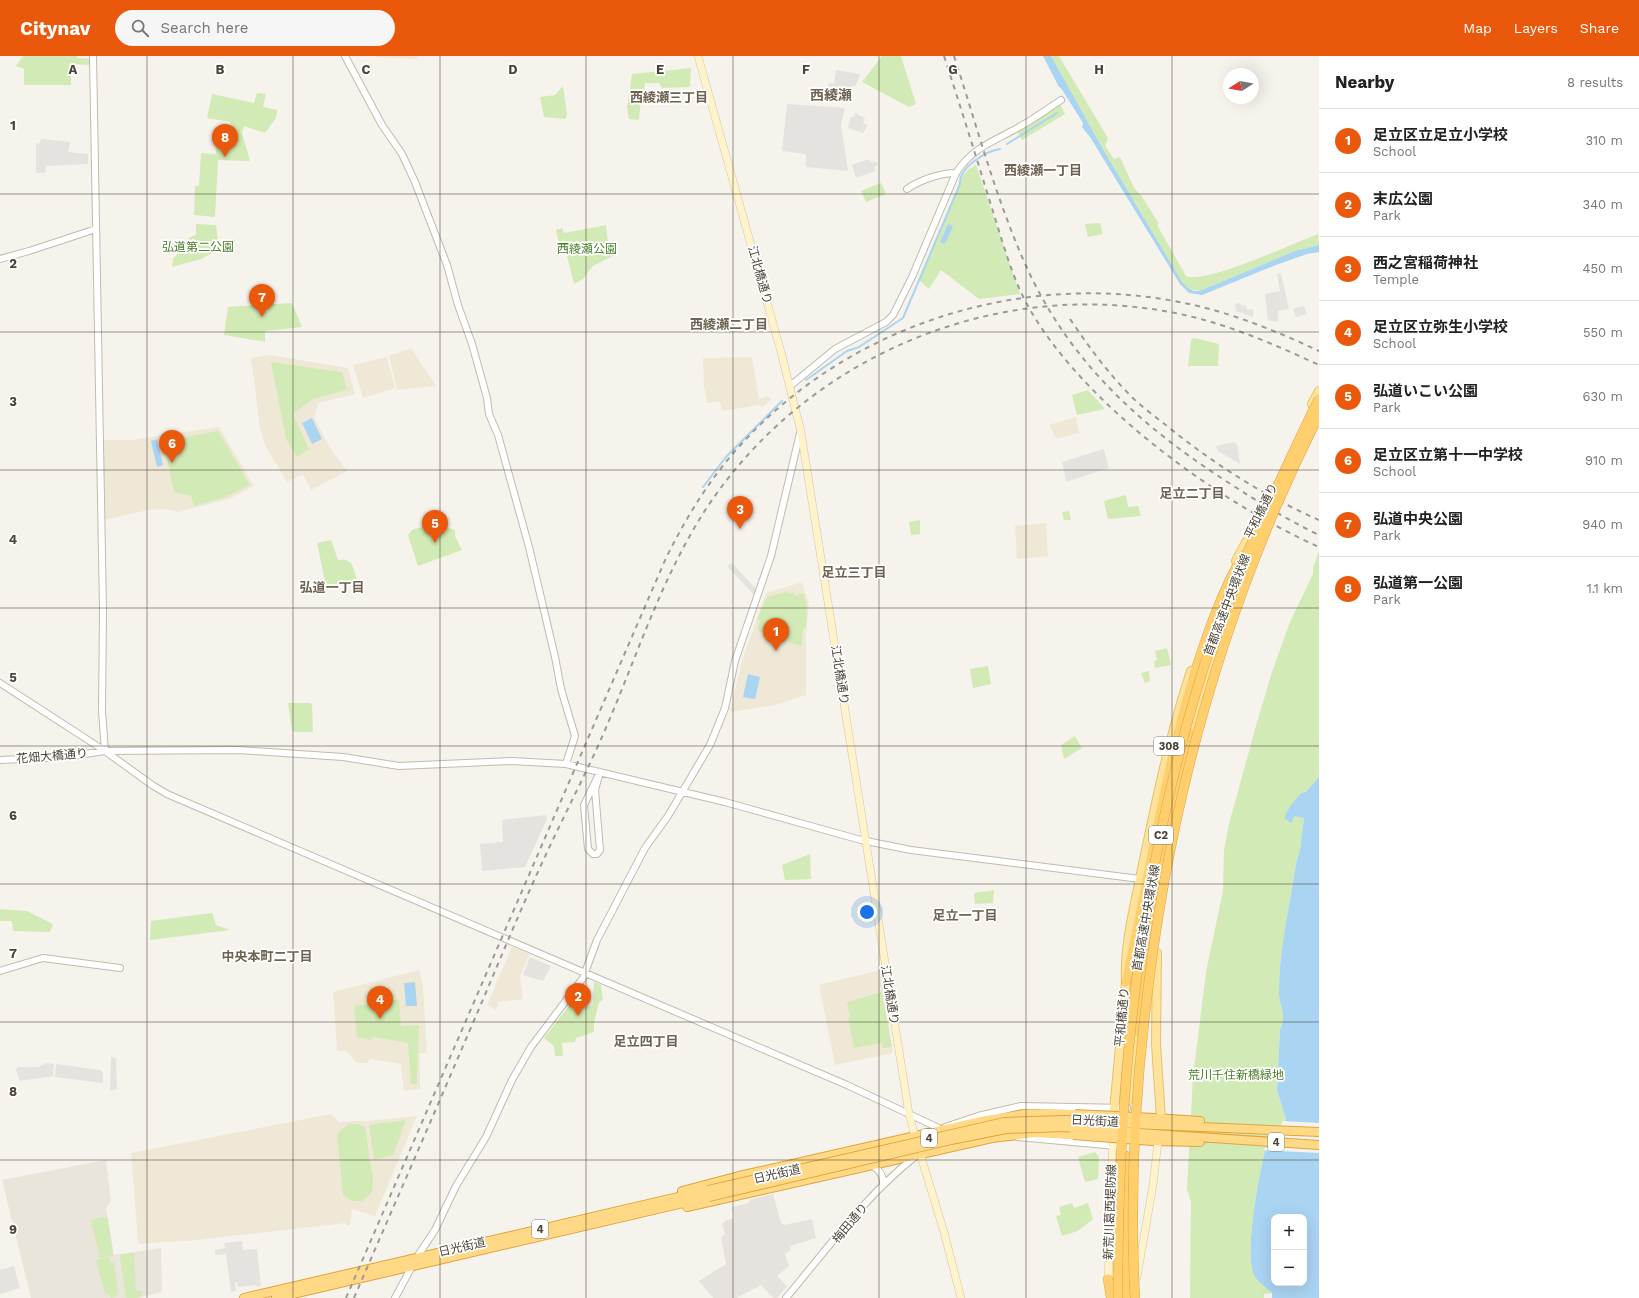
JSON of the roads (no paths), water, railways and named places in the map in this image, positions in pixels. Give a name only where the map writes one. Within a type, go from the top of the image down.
[{"type":"highway","name":"首都高速中央環状線","points":[[1118,1298],[1119,1184],[1123,1106],[1133,996],[1149,894],[1170,789],[1194,697],[1227,600],[1255,534],[1319,399]]},
{"type":"highway","name":"首都高速中央環状線","points":[[1134,1298],[1133,1209],[1137,1100],[1148,988],[1158,916],[1178,812],[1195,740],[1227,633],[1256,554],[1319,415]]},
{"type":"highway","points":[[1126,982],[1160,809],[1188,696],[1201,653],[1223,596],[1236,566],[1255,534]]},
{"type":"highway","points":[[1135,1032],[1158,872],[1190,734],[1231,604],[1256,554]]},
{"type":"highway","points":[[1158,872],[1162,908]]},
{"type":"highway","name":"4","points":[[663,1200],[683,1190],[707,1184],[914,1135],[1005,1116],[1035,1113],[1075,1114],[1161,1121],[1210,1122],[1262,1129],[1319,1132]]},
{"type":"highway","name":"日光街道","points":[[276,1298],[652,1211],[708,1193],[1004,1122],[1066,1120],[1161,1121]]},
{"type":"highway","name":"日光街道","points":[[244,1298],[663,1200],[708,1193],[1006,1129],[1063,1127],[1159,1138]]},
{"type":"highway","name":"4","points":[[652,1211],[711,1203],[970,1142],[1008,1135],[1034,1133],[1073,1134],[1159,1138],[1205,1142],[1232,1139],[1319,1145]]},
{"type":"highway","points":[[1126,1151],[1127,1298]]},
{"type":"highway","points":[[1108,1279],[1111,1298]]},
{"type":"main road","name":"江北橋通り","points":[[698,56],[790,386],[800,432],[909,1114],[944,1232],[961,1298]]},
{"type":"main road","name":"平和橋通り","points":[[1113,1126],[1126,982],[1126,960],[1155,804],[1172,732],[1194,663],[1229,576],[1319,391]]},
{"type":"main road","name":"平和橋通り","points":[[1127,1127],[1139,979],[1148,919],[1167,817],[1187,737],[1206,676],[1250,559],[1319,408]]},
{"type":"main road","points":[[1161,1121],[1157,1083],[1155,991],[1156,962],[1162,908],[1196,747],[1195,727],[1206,676]]},
{"type":"main road","name":"新荒川葛西堤防線","points":[[1108,1298],[1113,1126]]},
{"type":"main road","name":"新荒川葛西堤防線","points":[[1123,1298],[1123,1216],[1127,1127]]},
{"type":"main road","points":[[1134,1298],[1153,1185],[1159,1138]]},
{"type":"street","points":[[92,56],[103,610],[102,711],[105,751]]},
{"type":"street","points":[[346,56],[382,125],[402,154],[413,179],[447,265],[460,311],[472,344],[487,398],[489,414],[498,434],[529,547],[561,689],[575,736],[566,764]]},
{"type":"street","points":[[790,386],[835,349],[886,322],[893,316],[912,277],[956,173],[962,163],[979,148],[1029,122],[1061,100]]},
{"type":"street","points":[[907,189],[923,180],[956,173]]},
{"type":"street","points":[[0,259],[96,229]]},
{"type":"street","points":[[395,1298],[417,1257],[435,1230],[456,1186],[486,1137],[500,1103],[531,1047],[585,974],[597,940],[645,848],[668,816],[710,745],[725,708],[735,661],[771,556],[800,432]]},
{"type":"street","points":[[0,683],[168,794],[909,1114],[960,1140],[970,1142]]},
{"type":"street","name":"花畑大橋通り","points":[[0,760],[64,757],[105,751],[246,750],[343,757],[399,766],[512,760],[566,764],[755,810],[866,842],[911,850],[1140,879]]},
{"type":"street","points":[[600,772],[595,790],[600,850],[597,854],[594,854],[588,849],[584,805],[600,772]]},
{"type":"street","points":[[0,971],[43,958],[120,968]]},
{"type":"street","points":[[941,1130],[955,1122],[1021,1106],[1099,1109],[1128,1108]]},
{"type":"street","name":"梅田通り","points":[[786,1298],[883,1184],[920,1154],[941,1130]]},
{"type":"street","points":[[1008,1135],[1112,1145],[1126,1151]]},
{"type":"street","points":[[871,1165],[880,1172],[884,1181],[883,1184]]},
{"type":"water","points":[[1043,56],[1051,56],[1104,151],[1182,282],[1193,291],[1202,290],[1295,251],[1319,245],[1319,252],[1307,254],[1276,265],[1202,295],[1189,293],[1180,284],[1090,137],[1082,127],[1083,123],[1059,87]]},
{"type":"water","points":[[948,224],[953,226],[945,244],[940,242]]},
{"type":"water","points":[[312,418],[322,439],[312,444],[302,423]]},
{"type":"water","points":[[157,439],[163,465],[157,467],[151,441]]},
{"type":"water","points":[[748,674],[760,677],[755,699],[743,697]]},
{"type":"water","points":[[1319,777],[1319,1298],[1272,1298],[1272,1293],[1255,1278],[1251,1265],[1251,1250],[1256,1195],[1265,1151],[1273,1145],[1286,1119],[1277,1090],[1280,1029],[1283,1019],[1279,996],[1279,975],[1285,927],[1296,864],[1300,850],[1304,818],[1294,816],[1291,823],[1284,818],[1290,806],[1301,793],[1306,792]]},
{"type":"water","points":[[415,982],[417,1006],[406,1006],[404,983]]},
{"type":"waterway","points":[[1007,144],[1057,113]]},
{"type":"waterway","points":[[806,380],[847,351],[859,347],[903,318],[960,184],[963,172],[974,161],[994,150],[1000,149]]},
{"type":"waterway","points":[[703,487],[726,457],[782,401]]},
{"type":"railway","points":[[944,56],[1003,245],[1019,288],[1041,327],[1071,366],[1107,404],[1148,440],[1191,473],[1235,502],[1278,527],[1319,547]]},
{"type":"railway","points":[[954,56],[996,189],[1027,268],[1045,303],[1065,334],[1087,363],[1138,416],[1197,462],[1284,517],[1319,535]]},
{"type":"railway","points":[[346,1298],[666,558],[687,518],[703,493],[730,457],[773,413],[822,375],[875,344],[931,320],[990,304],[1051,295],[1113,294],[1174,301],[1212,310],[1248,321],[1319,351]]},
{"type":"railway","points":[[354,1298],[528,895],[605,730],[671,572],[704,512],[745,458],[792,412],[846,373],[904,343],[967,321],[1031,308],[1097,305],[1164,311],[1224,326],[1281,348],[1319,365]]},
{"type":"railway","points":[[1070,319],[1110,374],[1151,414],[1221,466],[1259,490],[1319,520]]},
{"type":"place","name":"弘道第一公園","points":[[225,157]]},
{"type":"place","name":"弘道中央公園","points":[[262,317]]},
{"type":"place","name":"足立区立第十一中学校","points":[[172,463]]},
{"type":"place","name":"西之宮稲荷神社","points":[[740,529]]},
{"type":"place","name":"弘道いこい公園","points":[[435,543]]},
{"type":"place","name":"足立区立足立小学校","points":[[776,651]]},
{"type":"place","name":"末広公園","points":[[578,1016]]},
{"type":"place","name":"足立区立弥生小学校","points":[[380,1019]]},
{"type":"district","name":"西綾瀬","points":[[831,95]]},
{"type":"district","name":"西綾瀬三丁目","points":[[669,97]]},
{"type":"district","name":"西綾瀬一丁目","points":[[1043,170]]},
{"type":"district","name":"西綾瀬二丁目","points":[[729,324]]},
{"type":"district","name":"足立二丁目","points":[[1192,493]]},
{"type":"district","name":"足立三丁目","points":[[854,572]]},
{"type":"district","name":"弘道一丁目","points":[[332,587]]},
{"type":"district","name":"足立一丁目","points":[[965,915]]},
{"type":"district","name":"中央本町二丁目","points":[[267,956]]},
{"type":"district","name":"足立四丁目","points":[[646,1041]]},
{"type":"park label","name":"弘道第二公園","points":[[198,247]]},
{"type":"park label","name":"西綾瀬公園","points":[[587,249]]},
{"type":"park label","name":"荒川千住新橋緑地","points":[[1236,1075]]}]
